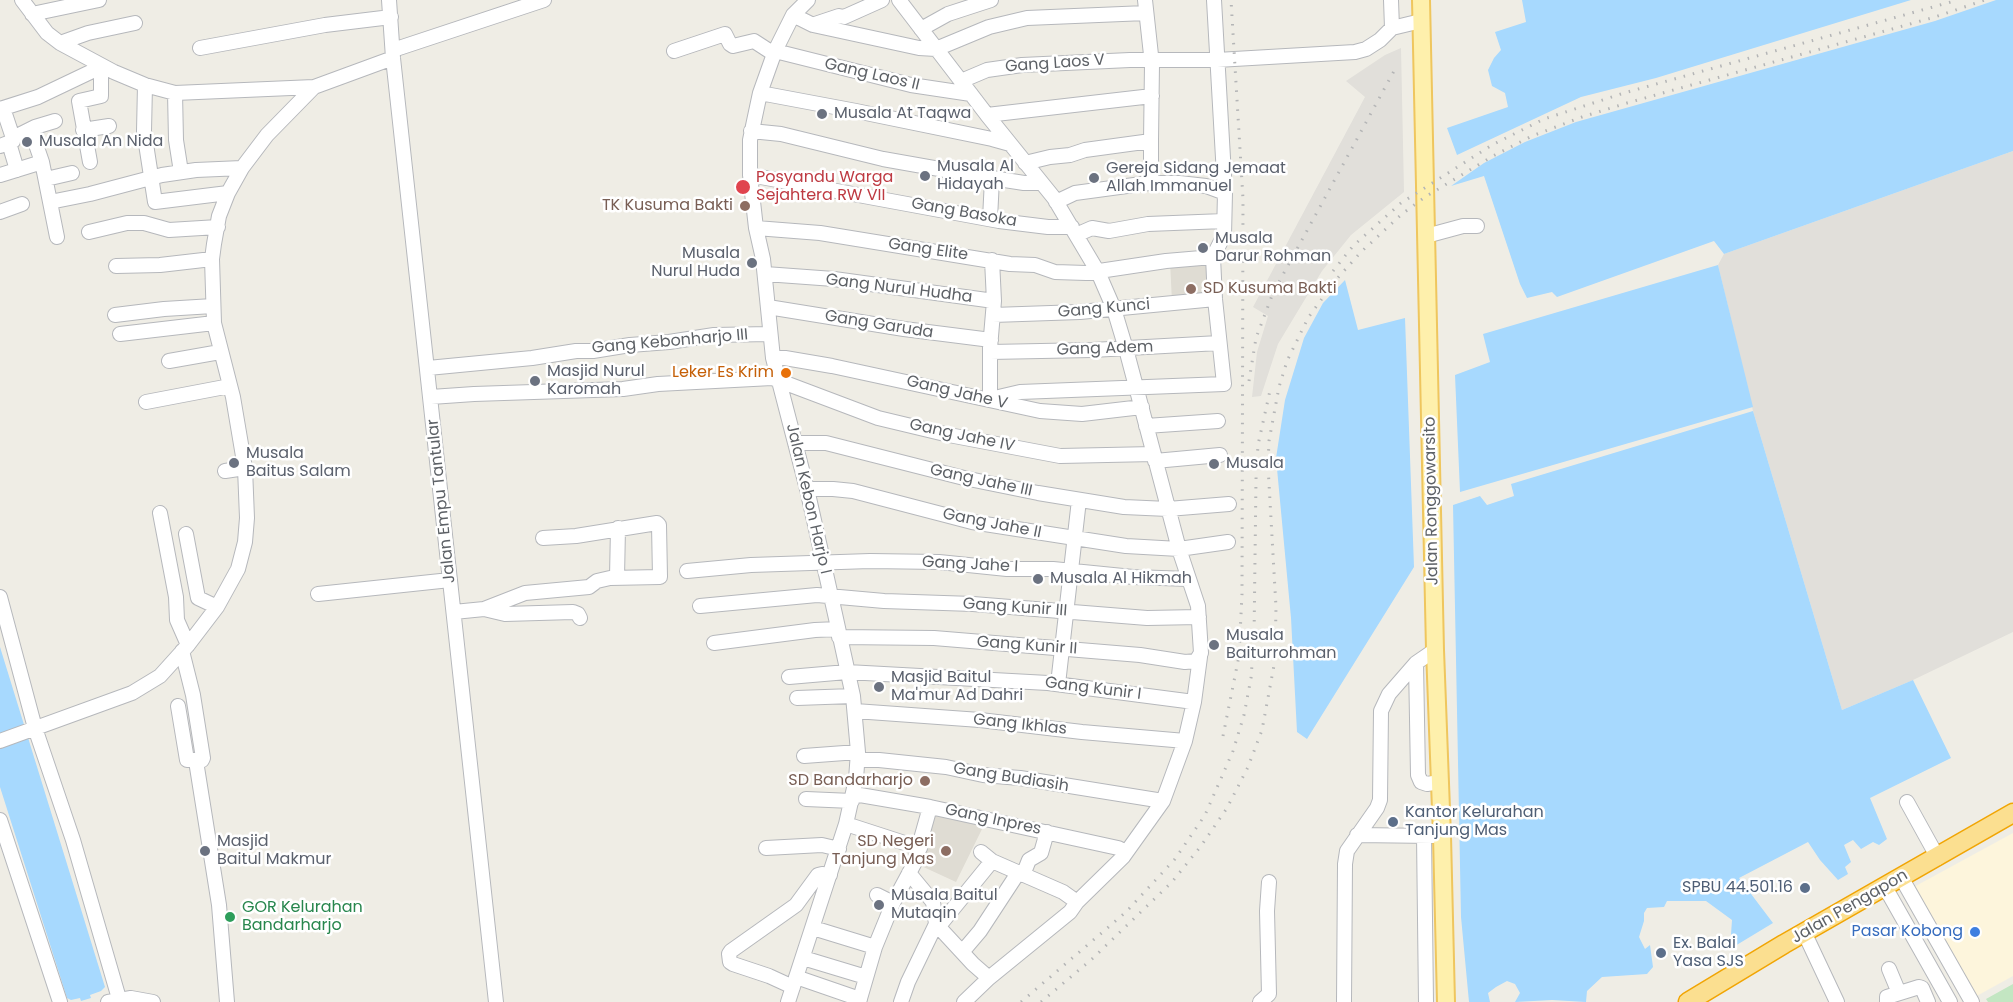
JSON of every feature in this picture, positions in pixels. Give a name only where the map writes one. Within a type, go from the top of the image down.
[{"type":"highway","name":"Jalan Pengapon","points":[[1688,1002],[1804,932],[1938,858],[2013,813]]},
{"type":"main road","name":"Jalan Ronggowarsito","points":[[1421,0],[1435,650],[1446,1002]]},
{"type":"street","points":[[22,0],[47,33],[60,43],[102,67],[146,85],[175,93],[314,87],[393,54],[544,0]]},
{"type":"street","points":[[32,14],[99,0]]},
{"type":"street","name":"Jalan Empu Tantular","points":[[389,0],[496,1002]]},
{"type":"street","name":"Jalan Kebon Harjo I","points":[[789,1002],[839,849],[853,797],[858,756],[855,711],[848,672],[807,489],[773,358],[765,274],[756,228],[750,175],[751,131],[760,93],[775,53],[794,15],[808,0]]},
{"type":"street","points":[[813,25],[839,16],[844,17],[882,0]]},
{"type":"street","points":[[899,0],[1056,202],[1098,272],[1114,309],[1126,349],[1179,549],[1198,606],[1199,617],[1201,651],[1194,702],[1185,741],[1162,801],[1123,857],[1057,924],[989,978],[964,1002]]},
{"type":"street","points":[[921,29],[948,14],[991,0]]},
{"type":"street","points":[[993,308],[990,399],[1020,392],[1224,384],[1213,256],[1224,235],[1225,193],[1214,0]]},
{"type":"street","points":[[1390,0],[1392,28],[1421,21]]},
{"type":"street","points":[[794,15],[813,25],[910,46],[936,49],[989,27],[1027,18],[1146,6],[1152,60],[1151,183]]},
{"type":"street","points":[[200,48],[315,26],[391,16]]},
{"type":"street","points":[[60,43],[77,36],[135,23]]},
{"type":"street","name":"Gang Laos V","points":[[961,81],[987,70],[1022,65],[1217,60],[1355,52],[1366,49],[1380,40],[1392,28]]},
{"type":"street","name":"Gang Laos II","points":[[674,51],[724,34],[731,45],[754,41],[775,53],[911,85],[971,94]]},
{"type":"street","points":[[17,170],[1,109],[65,86],[102,67]]},
{"type":"street","points":[[90,162],[79,101],[101,96],[102,67]]},
{"type":"street","points":[[146,85],[144,131],[154,201],[156,203],[228,193]]},
{"type":"street","points":[[0,741],[132,693],[160,676],[217,607],[238,569],[245,542],[247,518],[245,468],[230,386],[214,323],[212,259],[228,193],[242,168],[267,135],[314,87]]},
{"type":"street","points":[[175,93],[181,172]]},
{"type":"street","points":[[760,93],[1010,144]]},
{"type":"street","points":[[987,115],[1152,96]]},
{"type":"street","points":[[8,142],[55,121]]},
{"type":"street","points":[[83,130],[109,126]]},
{"type":"street","points":[[31,130],[42,162],[57,237]]},
{"type":"street","points":[[751,131],[781,134],[883,159],[992,179],[1041,183]]},
{"type":"street","points":[[1025,163],[1085,150],[1151,141]]},
{"type":"street","points":[[0,175],[42,162]]},
{"type":"street","points":[[50,202],[90,195],[152,177],[181,172],[242,168]]},
{"type":"street","points":[[46,179],[72,173]]},
{"type":"street","name":"Gang Basoka","points":[[750,175],[990,219],[1074,231],[1092,228],[1109,231],[1148,224],[1224,220]]},
{"type":"street","points":[[990,219],[992,179]]},
{"type":"street","points":[[1056,202],[1075,193],[1151,183],[1206,186],[1225,193]]},
{"type":"street","points":[[0,212],[22,204]]},
{"type":"street","points":[[89,232],[127,223],[144,223],[169,230],[218,227]]},
{"type":"street","points":[[1426,236],[1463,226],[1477,226]]},
{"type":"street","name":"Gang Elite","points":[[756,228],[820,233],[1035,265],[1055,272],[1098,272],[1213,256]]},
{"type":"street","points":[[116,266],[160,266],[212,259]]},
{"type":"street","name":"Gang Nurul Hudha","points":[[765,274],[834,279],[993,308],[992,260]]},
{"type":"street","name":"Gang Kunci","points":[[993,308],[1037,314],[1215,299]]},
{"type":"street","points":[[115,315],[213,306]]},
{"type":"street","name":"Gang Garuda","points":[[768,307],[904,329],[990,346]]},
{"type":"street","points":[[120,334],[214,323]]},
{"type":"street","name":"Gang Kebonharjo III","points":[[428,368],[593,351],[714,335],[770,334]]},
{"type":"street","name":"Gang Adem","points":[[990,346],[1126,349],[1219,343]]},
{"type":"street","points":[[169,361],[220,352]]},
{"type":"street","name":"Gang Jahe V","points":[[773,358],[832,366],[1027,409],[1082,414],[1142,407]]},
{"type":"street","points":[[431,397],[623,389],[658,384],[730,382],[765,378],[778,380]]},
{"type":"street","name":"Gang Jahe IV","points":[[778,380],[878,418],[1069,457],[1155,458],[1220,455]]},
{"type":"street","points":[[146,402],[230,386]]},
{"type":"street","points":[[1146,426],[1218,421]]},
{"type":"street","name":"Gang Jahe III","points":[[795,443],[826,443],[927,470],[1038,493],[1124,507],[1168,508],[1229,504]]},
{"type":"street","points":[[225,471],[245,468]]},
{"type":"street","name":"Gang Jahe II","points":[[807,489],[853,491],[972,522],[1126,546],[1179,549],[1228,542]]},
{"type":"street","points":[[1058,684],[1079,500]]},
{"type":"street","points":[[160,513],[203,758],[196,761],[187,759],[178,706]]},
{"type":"street","points":[[454,612],[484,609],[525,593],[589,587],[597,581],[617,577],[660,577],[659,524],[618,528],[576,536],[543,538]]},
{"type":"street","points":[[617,577],[618,528]]},
{"type":"street","points":[[186,534],[198,598],[217,607]]},
{"type":"street","name":"Gang Jahe I","points":[[687,571],[823,562],[939,562],[1189,579]]},
{"type":"street","points":[[318,594],[450,580]]},
{"type":"street","name":"Gang Kunir III","points":[[700,606],[800,596],[831,596],[884,601],[973,604],[1147,618],[1199,617]]},
{"type":"street","points":[[0,597],[31,730],[73,840],[116,1001],[131,998],[153,1002]]},
{"type":"street","points":[[484,609],[505,614],[576,613],[580,618]]},
{"type":"street","name":"Gang Kunir II","points":[[714,643],[815,630],[1063,648],[1185,662],[1196,662],[1201,651]]},
{"type":"street","points":[[1344,1002],[1345,864],[1347,851],[1380,801],[1381,711],[1389,694],[1416,663],[1435,650]]},
{"type":"street","points":[[1416,663],[1418,775],[1421,782],[1440,782]]},
{"type":"street","name":"Gang Kunir I","points":[[789,676],[848,672],[1058,684],[1194,702]]},
{"type":"street","points":[[796,698],[853,696]]},
{"type":"street","name":"Gang Ikhlas","points":[[855,711],[980,720],[1185,741]]},
{"type":"street","name":"Gang Budiasih","points":[[804,756],[858,756],[946,767],[1162,801]]},
{"type":"street","points":[[196,761],[219,905],[227,1002]]},
{"type":"street","name":"Gang Inpres","points":[[806,799],[853,797],[930,807],[1118,848],[1124,851],[1123,857]]},
{"type":"street","points":[[1906,802],[1938,858]]},
{"type":"street","points":[[830,875],[820,874],[796,905],[731,951],[730,962],[769,976],[860,1000],[875,947],[892,903],[920,848],[930,807]]},
{"type":"street","points":[[0,820],[60,1002]]},
{"type":"street","points":[[846,824],[920,848]]},
{"type":"street","points":[[963,951],[980,931],[1029,860],[1041,853],[1047,832]]},
{"type":"street","points":[[1357,835],[1442,836]]},
{"type":"street","points":[[1424,836],[1426,1002]]},
{"type":"street","points":[[766,848],[822,845],[839,849]]},
{"type":"street","points":[[981,852],[992,861],[1063,892],[1077,902]]},
{"type":"street","points":[[901,1002],[908,982],[938,925],[992,861]]},
{"type":"street","points":[[909,873],[933,902],[938,925],[989,978]]},
{"type":"street","points":[[1901,878],[1972,1002]]},
{"type":"street","points":[[1269,882],[1267,911],[1270,999]]},
{"type":"street","points":[[1885,887],[1950,1002]]},
{"type":"street","points":[[877,895],[892,903]]},
{"type":"street","points":[[813,928],[875,947]]},
{"type":"street","points":[[1804,932],[1837,1002]]},
{"type":"street","points":[[803,958],[867,977]]},
{"type":"street","points":[[1889,969],[1899,993]]},
{"type":"street","points":[[1887,1002],[1886,998],[1921,987],[1928,1002]]},
{"type":"shaded area","points":[[1401,48],[1404,192],[1351,235],[1322,271],[1278,344],[1261,396],[1252,397],[1257,352],[1268,316],[1253,307],[1365,97],[1346,81],[1385,55]]},
{"type":"shaded area","points":[[2013,151],[2013,632],[1913,680],[1842,710],[1753,411],[1718,265],[1724,254]]},
{"type":"shaded area","name":"SD Kusuma Bakti","points":[[1208,259],[1211,299],[1172,302],[1170,261]]},
{"type":"shaded area","name":"SD Negeri Tanjung Mas","points":[[930,810],[984,825],[956,882],[917,864]]},
{"type":"shaded area","name":"Pasar Kobong","points":[[2013,833],[2013,976],[1973,998],[1912,888]]},
{"type":"green space","points":[[2013,984],[2013,1002],[1988,1002],[1986,999]]},
{"type":"water","points":[[1522,0],[1911,0],[1656,78],[1581,97],[1457,155],[1447,128],[1508,107],[1505,93],[1492,86],[1488,70],[1501,50],[1495,32],[1526,22]]},
{"type":"water","points":[[1996,0],[2013,0],[2013,151],[1724,254],[1714,241],[1557,297],[1552,292],[1527,298],[1520,284],[1484,176],[1451,186],[1484,163],[1525,142],[1576,122],[1935,21]]},
{"type":"water","points":[[1718,265],[1753,407],[1460,492],[1455,375],[1490,362],[1483,334]]},
{"type":"water","points":[[1345,280],[1358,330],[1405,318],[1414,567],[1307,739],[1297,732],[1291,618],[1276,458],[1285,400],[1304,338],[1323,303]]},
{"type":"water","points":[[1753,411],[1842,710],[1913,680],[1951,758],[1870,798],[1887,839],[1879,845],[1873,842],[1861,849],[1853,840],[1844,845],[1851,862],[1845,867],[1848,874],[1838,880],[1808,842],[1739,878],[1773,923],[1730,949],[1732,920],[1706,901],[1667,901],[1664,907],[1647,908],[1644,913],[1639,937],[1645,949],[1650,945],[1653,967],[1647,974],[1602,977],[1587,991],[1586,1002],[1552,1000],[1515,1002],[1520,993],[1515,984],[1507,981],[1488,993],[1490,1002],[1469,1002],[1461,917],[1453,505],[1480,496],[1487,505],[1514,496],[1511,484]]},
{"type":"water","points":[[0,647],[105,987],[90,995],[91,998],[81,1001],[80,998],[71,1000],[67,998],[0,787]]},
{"type":"railway","points":[[1223,736],[1239,656],[1242,594],[1243,199],[1231,0]]},
{"type":"railway","points":[[1333,271],[1353,246],[1401,203],[1492,145],[1544,119],[1624,93],[1958,0]]},
{"type":"railway","points":[[1041,1002],[1092,959],[1172,882],[1201,846],[1227,808],[1248,767],[1262,730],[1275,660],[1276,607],[1268,466],[1269,441],[1279,387],[1287,361],[1308,318],[1334,282],[1361,252],[1402,214],[1425,197],[1493,156],[1532,136],[1627,103],[1935,17],[1985,0]]},
{"type":"railway","points":[[1249,381],[1256,338],[1273,293],[1394,71]]},
{"type":"railway","points":[[1021,1002],[1126,912],[1175,859],[1205,815],[1233,751],[1244,715],[1251,678],[1254,639],[1258,445],[1271,386]]},
{"type":"place","name":"Musala At Taqwa","points":[[822,114]]},
{"type":"place","name":"Musala An Nida","points":[[27,142]]},
{"type":"place","name":"Musala Al Hidayah","points":[[925,176]]},
{"type":"place","name":"Gereja Sidang Jemaat Allah Immanuel","points":[[1094,178]]},
{"type":"place","name":"Posyandu Warga Sejahtera RW VII","points":[[743,187]]},
{"type":"place","name":"TK Kusuma Bakti","points":[[745,206]]},
{"type":"place","name":"Musala Darur Rohman","points":[[1203,248]]},
{"type":"place","name":"Musala Nurul Huda","points":[[752,263]]},
{"type":"place","name":"SD Kusuma Bakti","points":[[1191,289]]},
{"type":"place","name":"Leker Es Krim","points":[[786,373]]},
{"type":"place","name":"Masjid Nurul Karomah","points":[[535,381]]},
{"type":"place","name":"Musala Baitus Salam","points":[[234,463]]},
{"type":"place","name":"Musala","points":[[1214,464]]},
{"type":"place","name":"Musala Al Hikmah","points":[[1038,579]]},
{"type":"place","name":"Musala Baiturrohman","points":[[1214,645]]},
{"type":"place","name":"Masjid Baitul Ma'mur Ad Dahri","points":[[879,687]]},
{"type":"place","name":"SD Bandarharjo","points":[[925,781]]},
{"type":"place","name":"Kantor Kelurahan Tanjung Mas","points":[[1393,822]]},
{"type":"place","name":"Masjid Baitul Makmur","points":[[205,851]]},
{"type":"place","name":"SD Negeri Tanjung Mas","points":[[946,851]]},
{"type":"place","name":"SPBU 44.501.16","points":[[1805,888]]},
{"type":"place","name":"Musala Baitul Mutaqin","points":[[879,905]]},
{"type":"place","name":"GOR Kelurahan Bandarharjo","points":[[230,917]]},
{"type":"place","name":"Pasar Kobong","points":[[1975,932]]},
{"type":"place","name":"Ex. Balai Yasa SJS","points":[[1661,953]]}]
